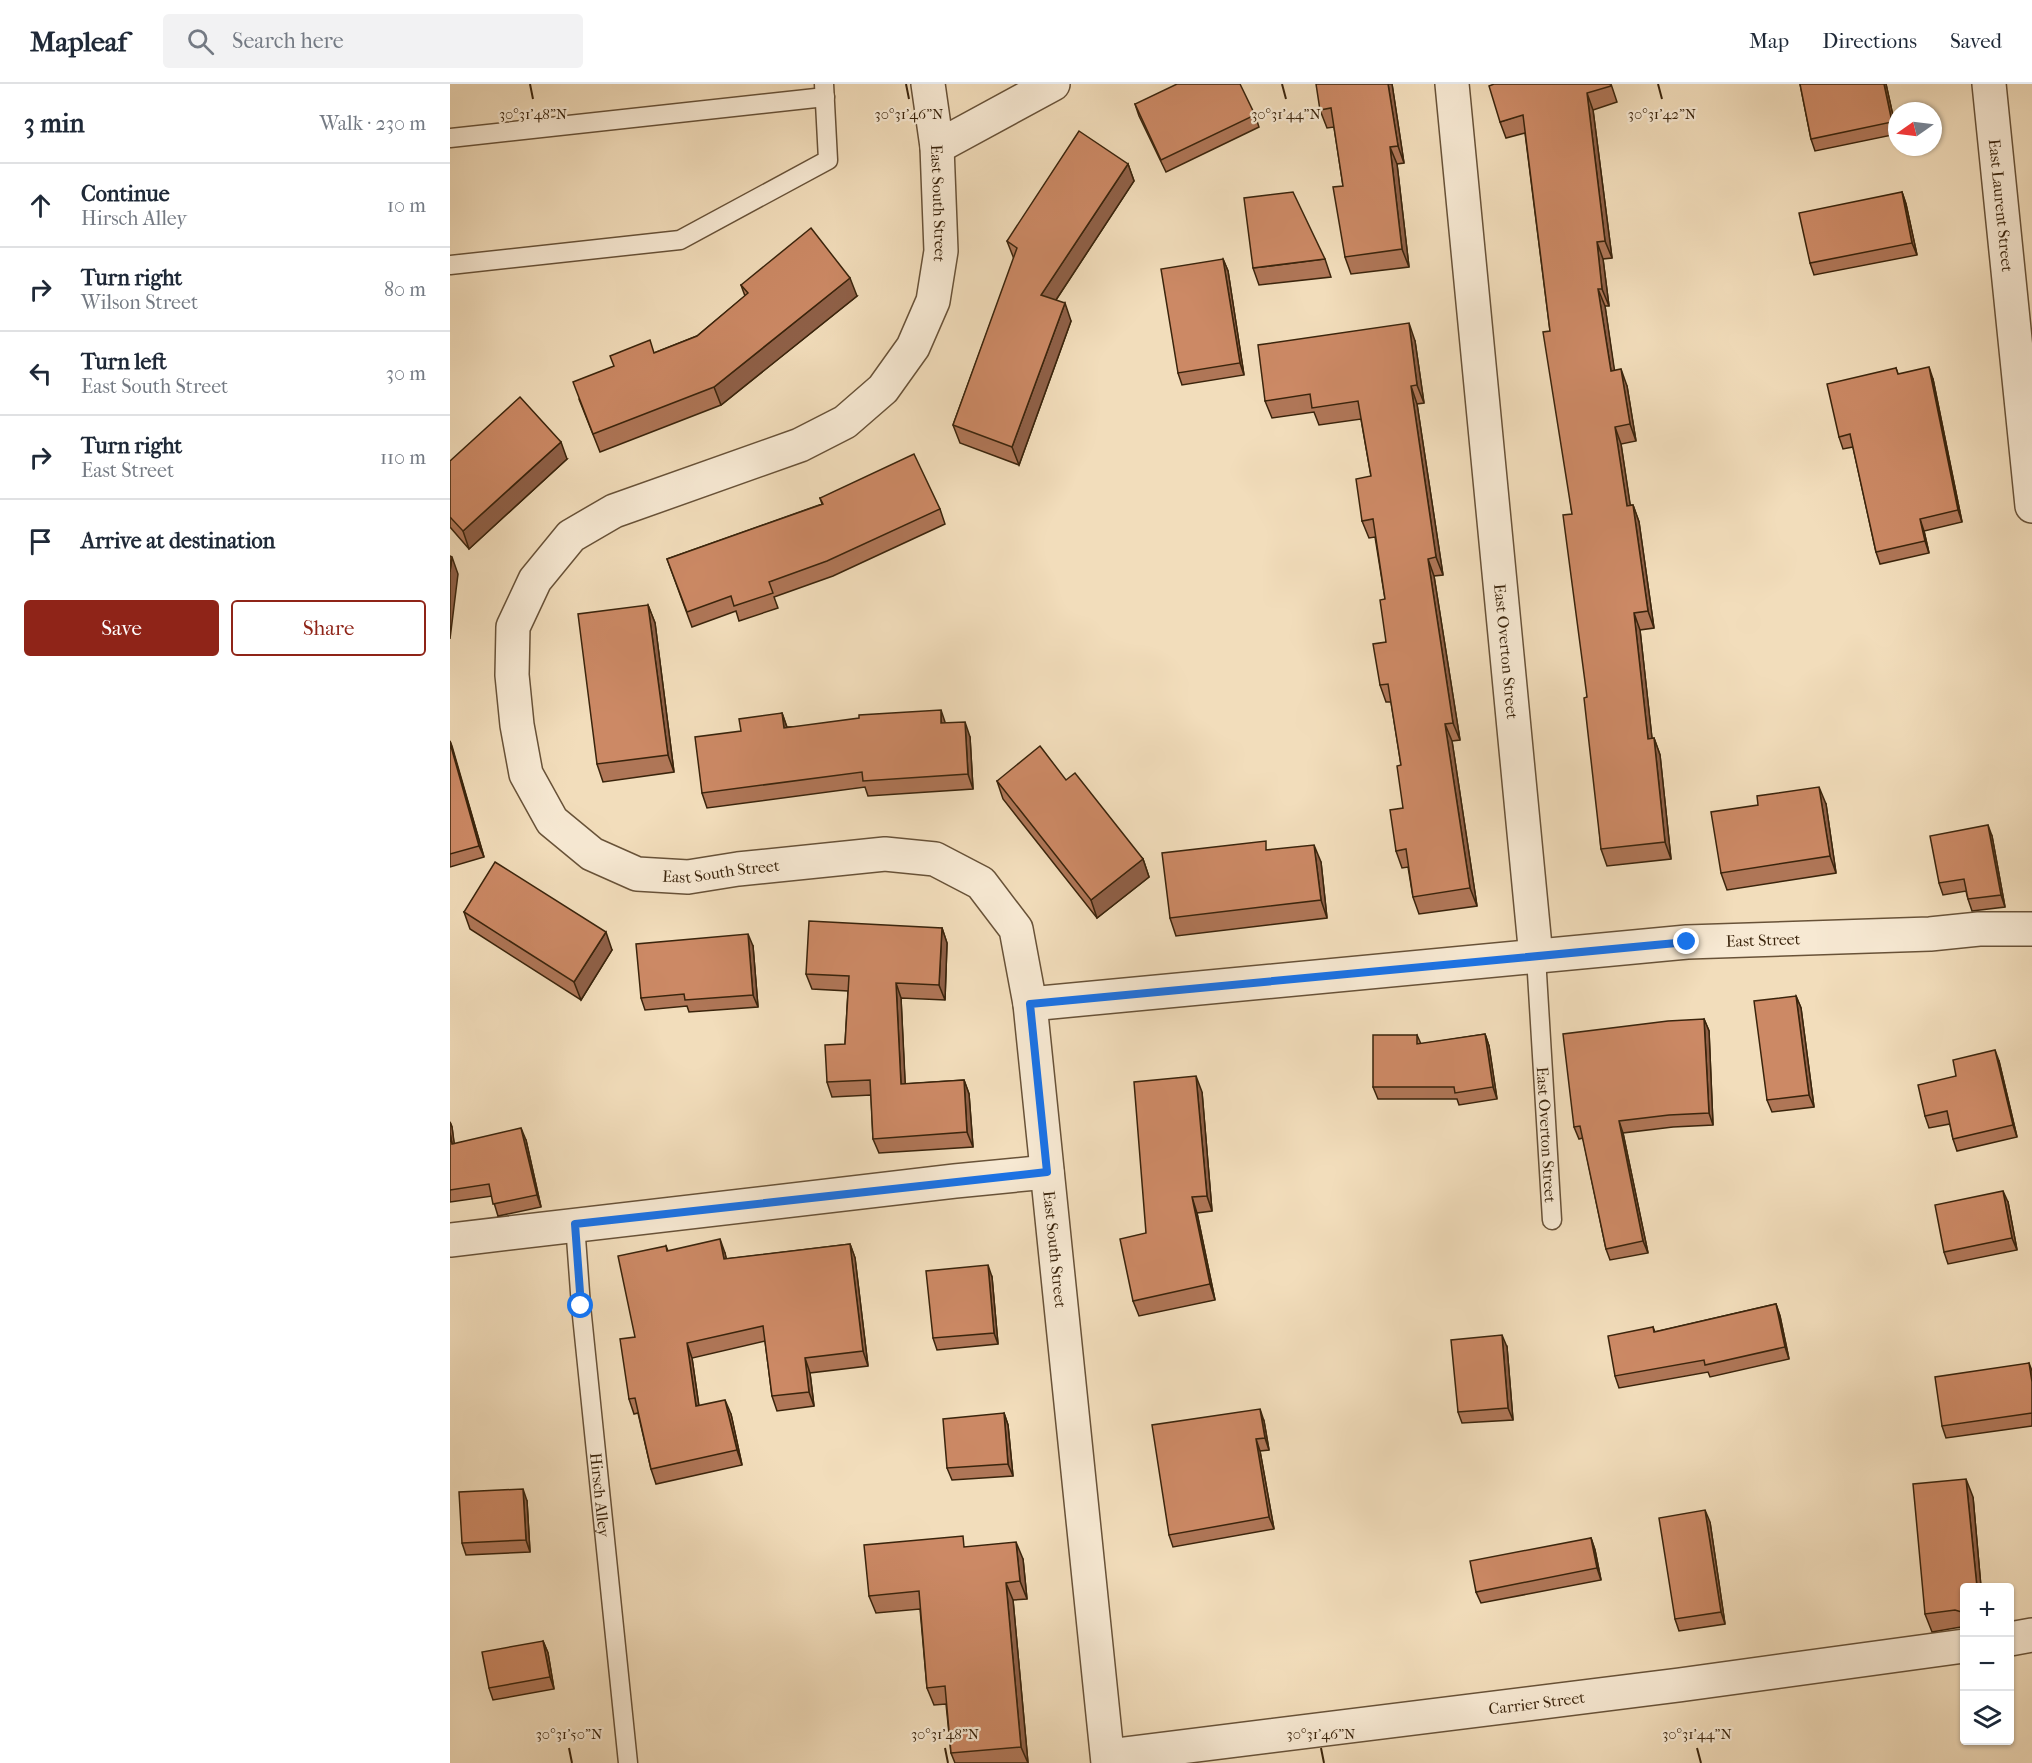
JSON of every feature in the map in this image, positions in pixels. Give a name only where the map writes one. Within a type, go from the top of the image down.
[{"type":"street","name":"East South Street","points":[[928,84],[937,147],[941,250],[933,301],[913,347],[883,389],[845,422],[800,445],[614,511],[571,536],[535,580],[513,627],[512,675],[517,725],[526,774],[552,821],[592,855],[637,874],[688,877],[738,869],[885,854],[935,859],[981,883],[1016,929],[1030,1004],[1108,1759]]},
{"type":"street","points":[[937,147],[1053,84]]},
{"type":"street","name":"East Overton Street","points":[[1452,84],[1536,957]]},
{"type":"street","name":"East Laurent Street","points":[[1989,84],[2032,506]]},
{"type":"street","name":"East Street","points":[[1030,1004],[1687,942],[2032,929]]},
{"type":"street","points":[[450,1240],[1047,1172]]},
{"type":"street","points":[[2014,1638],[2032,1635]]},
{"type":"street","name":"Carrier Street","points":[[1108,1759],[1960,1647]]},
{"type":"lane","points":[[450,138],[824,90],[828,160],[680,240],[450,265]]},
{"type":"lane","name":"East Overton Street","points":[[1536,957],[1552,1220]]},
{"type":"lane","name":"Hirsch Alley","points":[[575,1224],[581,1306],[628,1763]]},
{"type":"building","points":[[1177,84],[1240,84],[1255,115],[1161,160],[1135,104]]},
{"type":"building","points":[[1316,84],[1388,84],[1398,146],[1390,147],[1402,249],[1345,257],[1333,187],[1343,186],[1331,108],[1320,110]]},
{"type":"building","points":[[1494,84],[1610,84],[1611,86],[1587,93],[1605,241],[1597,242],[1602,289],[1598,289],[1611,371],[1621,369],[1630,424],[1615,427],[1627,506],[1633,505],[1648,611],[1634,613],[1648,739],[1654,738],[1665,842],[1601,849],[1584,698],[1587,697],[1563,515],[1572,514],[1543,332],[1550,331],[1523,115],[1500,122],[1489,86]]},
{"type":"building","points":[[1800,84],[1884,84],[1888,103],[1888,123],[1811,139]]},
{"type":"building","points":[[1079,131],[1128,164],[1041,295],[1065,303],[1012,447],[953,425],[1017,248],[1007,241]]},
{"type":"building","points":[[1293,192],[1325,259],[1253,268],[1244,198]]},
{"type":"building","points":[[1902,192],[1912,243],[1810,263],[1799,213]]},
{"type":"building","points":[[811,228],[850,278],[714,387],[593,434],[573,382],[614,366],[610,356],[650,340],[654,353],[697,336],[748,293],[741,285]]},
{"type":"building","points":[[1223,259],[1240,363],[1178,373],[1161,269]]},
{"type":"building","points":[[1409,323],[1417,385],[1411,386],[1436,557],[1428,559],[1453,723],[1445,724],[1470,888],[1413,897],[1406,849],[1396,851],[1390,810],[1403,808],[1397,766],[1401,765],[1388,684],[1380,685],[1373,644],[1386,642],[1380,600],[1385,599],[1373,519],[1362,521],[1356,479],[1371,476],[1358,401],[1312,408],[1310,394],[1265,401],[1258,345]]},
{"type":"building","points":[[1929,367],[1958,510],[1920,519],[1925,541],[1876,552],[1850,434],[1839,437],[1827,384],[1896,368],[1898,374]]},
{"type":"building","points":[[520,397],[561,442],[463,531],[450,517],[450,461]]},
{"type":"building","points":[[914,454],[940,509],[827,561],[769,582],[773,593],[734,606],[731,596],[687,612],[667,559],[823,504],[820,498]]},
{"type":"building","points":[[648,605],[668,755],[597,764],[578,614]]},
{"type":"building","points":[[941,710],[941,723],[965,722],[968,774],[863,781],[862,772],[702,793],[695,737],[741,731],[739,719],[782,713],[784,728],[859,718],[859,715]]},
{"type":"building","points":[[450,743],[479,846],[450,854]]},
{"type":"building","points":[[1040,746],[1066,780],[1075,773],[1143,859],[1091,900],[997,781]]},
{"type":"building","points":[[1819,787],[1830,856],[1721,873],[1711,812],[1758,805],[1757,796]]},
{"type":"building","points":[[1988,825],[2001,895],[1968,899],[1964,879],[1939,883],[1930,836]]},
{"type":"building","points":[[1266,841],[1266,850],[1314,845],[1321,900],[1170,918],[1162,853]]},
{"type":"building","points":[[495,862],[606,932],[574,982],[464,912]]},
{"type":"building","points":[[809,921],[942,928],[939,985],[896,983],[901,1084],[964,1080],[967,1132],[873,1139],[870,1080],[827,1082],[825,1045],[845,1044],[849,976],[806,974]]},
{"type":"building","points":[[748,934],[753,995],[685,1000],[684,994],[641,998],[636,944]]},
{"type":"building","points":[[1796,996],[1809,1095],[1767,1100],[1754,1001]]},
{"type":"building","points":[[1704,1019],[1709,1113],[1619,1121],[1643,1241],[1606,1249],[1580,1126],[1574,1127],[1563,1034],[1668,1021]]},
{"type":"building","points":[[1485,1034],[1493,1087],[1455,1093],[1454,1087],[1373,1087],[1373,1035],[1417,1035],[1417,1044]]},
{"type":"building","points":[[1995,1050],[2013,1125],[1953,1139],[1947,1111],[1925,1116],[1918,1085],[1956,1076],[1953,1060]]},
{"type":"building","points":[[1196,1076],[1207,1196],[1192,1197],[1210,1284],[1133,1301],[1120,1239],[1146,1233],[1134,1082]]},
{"type":"building","points":[[521,1128],[537,1195],[493,1204],[489,1184],[450,1190],[450,1133],[452,1144]]},
{"type":"building","points":[[2003,1191],[2012,1238],[1944,1252],[1935,1205]]},
{"type":"building","points":[[720,1239],[724,1259],[850,1244],[863,1351],[805,1358],[809,1392],[772,1396],[763,1326],[687,1343],[696,1406],[725,1400],[737,1450],[651,1469],[635,1398],[629,1399],[620,1339],[635,1337],[618,1256],[666,1246],[667,1251]]},
{"type":"building","points":[[988,1265],[994,1333],[933,1338],[926,1271]]},
{"type":"building","points":[[1776,1304],[1785,1347],[1705,1365],[1704,1360],[1615,1376],[1608,1336],[1653,1327],[1654,1332]]},
{"type":"building","points":[[1502,1335],[1508,1408],[1458,1412],[1451,1340]]},
{"type":"building","points":[[2029,1363],[2032,1382],[2032,1413],[1942,1426],[1935,1377]]},
{"type":"building","points":[[1260,1409],[1265,1438],[1256,1439],[1269,1517],[1169,1535],[1152,1425]]},
{"type":"building","points":[[1004,1413],[1008,1464],[947,1468],[943,1419]]},
{"type":"building","points":[[1966,1479],[1977,1583],[1960,1583],[1960,1612],[1955,1610],[1925,1614],[1913,1484]]},
{"type":"building","points":[[523,1489],[526,1540],[462,1543],[459,1492]]},
{"type":"building","points":[[1705,1510],[1721,1612],[1675,1619],[1659,1518]]},
{"type":"building","points":[[963,1536],[964,1547],[1016,1542],[1020,1581],[1006,1583],[1021,1747],[951,1753],[945,1686],[927,1688],[919,1591],[869,1596],[864,1545]]},
{"type":"building","points":[[1591,1538],[1597,1568],[1476,1592],[1470,1561]]},
{"type":"building","points":[[543,1641],[550,1677],[489,1688],[482,1652]]},
{"type":"route","points":[[581,1306],[575,1224],[955,1180],[1047,1172],[1030,1004],[1687,942]]}]
